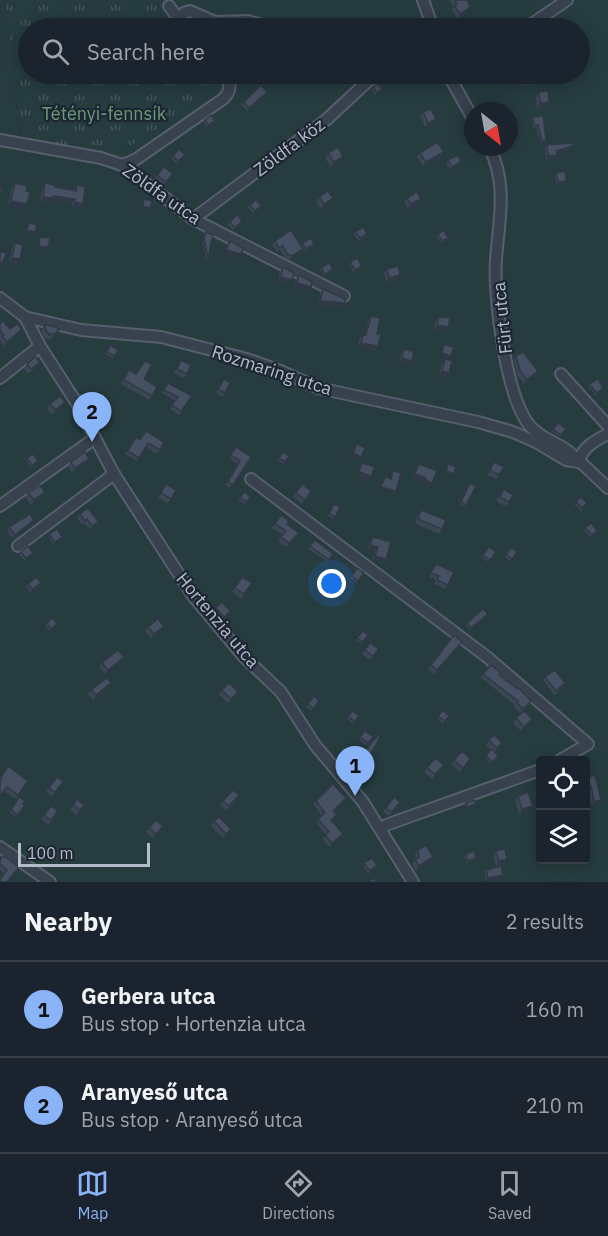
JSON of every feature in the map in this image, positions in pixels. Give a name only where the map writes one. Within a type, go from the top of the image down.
[{"type":"street","points":[[423,0],[429,18]]},
{"type":"street","points":[[541,18],[567,0]]},
{"type":"street","points":[[169,6],[177,18]]},
{"type":"street","points":[[183,18],[184,13],[190,11],[206,18]]},
{"type":"street","points":[[122,165],[135,160],[223,99],[230,90],[230,84]]},
{"type":"street","name":"Zöldfa köz","points":[[193,219],[326,120],[365,84]]},
{"type":"street","points":[[453,84],[464,103]]},
{"type":"street","name":"Zöldfa utca","points":[[0,140],[101,158],[122,165],[193,219],[344,296]]},
{"type":"street","name":"Fürt utca","points":[[493,156],[497,164],[502,200],[496,261],[501,328],[513,388],[521,411],[531,427],[566,450],[579,462]]},
{"type":"street","points":[[0,298],[25,317]]},
{"type":"street","name":"Rozmaring utca","points":[[25,317],[81,330],[161,337],[247,358],[318,388],[448,415],[513,432],[536,442],[566,460],[579,462],[608,488]]},
{"type":"street","name":"Hortenzia utca","points":[[25,317],[40,346],[76,402],[114,474],[193,596],[244,657],[281,692],[315,746],[363,802],[413,882]]},
{"type":"street","points":[[0,378],[40,346]]},
{"type":"street","points":[[561,374],[608,426]]},
{"type":"street","points":[[579,462],[585,450],[608,434]]},
{"type":"street","points":[[0,506],[94,438]]},
{"type":"street","points":[[18,546],[114,474]]},
{"type":"street","points":[[251,479],[469,644],[588,744],[567,756]]},
{"type":"street","points":[[381,828],[536,771]]},
{"type":"street","points":[[0,848],[50,882]]},
{"type":"green space","points":[[0,0],[5,0],[20,136],[114,156],[214,93],[208,84],[590,84],[590,18],[169,18],[157,0],[608,0],[608,882],[0,882]]},
{"type":"green space","name":"Tétényi-fennsík","points":[[5,0],[175,0],[177,18],[18,18],[18,84],[224,84],[227,87],[129,158],[20,136]]},
{"type":"building","points":[[454,0],[467,0],[470,7],[460,14]]},
{"type":"building","points":[[378,84],[382,89],[377,93],[373,87]]},
{"type":"building","points":[[261,85],[267,92],[249,108],[244,102]]},
{"type":"building","points":[[548,91],[549,102],[540,103],[539,92]]},
{"type":"building","points":[[431,109],[436,119],[428,123],[423,112]]},
{"type":"building","points":[[211,115],[215,121],[208,125],[205,120]]},
{"type":"building","points":[[543,116],[546,140],[542,141],[538,125],[534,125],[533,117]]},
{"type":"building","points":[[437,142],[444,152],[426,162],[420,153]]},
{"type":"building","points":[[572,143],[573,146],[556,151],[557,155],[548,156],[547,145]]},
{"type":"building","points":[[338,147],[343,157],[334,162],[328,153]]},
{"type":"building","points":[[179,149],[185,155],[178,161],[173,156]]},
{"type":"building","points":[[458,155],[461,161],[452,167],[448,160]]},
{"type":"building","points":[[164,167],[173,174],[166,182],[157,175]]},
{"type":"building","points":[[565,171],[566,181],[558,182],[556,173]]},
{"type":"building","points":[[15,183],[27,186],[26,191],[30,192],[27,204],[11,201]]},
{"type":"building","points":[[45,183],[76,191],[77,185],[85,187],[83,204],[75,202],[75,199],[43,197]]},
{"type":"building","points":[[328,191],[333,198],[324,204],[319,197]]},
{"type":"building","points":[[417,192],[421,199],[411,204],[407,198]]},
{"type":"building","points":[[144,199],[152,201],[150,208],[143,206]]},
{"type":"building","points":[[256,200],[261,206],[255,211],[250,205]]},
{"type":"building","points":[[237,215],[242,221],[235,228],[230,222]]},
{"type":"building","points":[[29,223],[37,225],[35,232],[27,230]]},
{"type":"building","points":[[363,227],[367,234],[360,238],[355,232]]},
{"type":"building","points":[[291,230],[303,249],[292,256],[287,254],[283,246],[279,248],[275,241]]},
{"type":"building","points":[[444,230],[448,238],[442,241],[438,234]]},
{"type":"building","points":[[206,232],[213,235],[208,258],[205,242],[203,242]]},
{"type":"building","points":[[40,237],[50,238],[48,247],[39,246]]},
{"type":"building","points":[[311,238],[314,244],[306,249],[302,243]]},
{"type":"building","points":[[230,241],[243,248],[241,254],[226,250]]},
{"type":"building","points":[[15,243],[23,245],[20,259],[12,258]]},
{"type":"building","points":[[0,252],[7,253],[1,265],[0,265]]},
{"type":"building","points":[[357,258],[362,266],[355,270],[350,262]]},
{"type":"building","points":[[329,263],[333,269],[325,274],[321,268]]},
{"type":"building","points":[[398,266],[400,275],[389,278],[387,269]]},
{"type":"building","points":[[283,267],[294,273],[292,280],[281,277]]},
{"type":"building","points":[[299,275],[312,282],[311,287],[297,283]]},
{"type":"building","points":[[323,289],[345,299],[345,303],[320,301]]},
{"type":"building","points":[[371,316],[380,318],[377,334],[381,334],[378,346],[361,343],[363,335],[366,335]]},
{"type":"building","points":[[438,317],[450,318],[448,327],[437,325]]},
{"type":"building","points":[[3,321],[10,329],[17,324],[22,329],[7,342],[0,330],[0,324]]},
{"type":"building","points":[[46,325],[59,330],[49,335],[44,327]]},
{"type":"building","points":[[110,345],[118,350],[115,356],[107,352]]},
{"type":"building","points":[[444,345],[454,347],[451,356],[442,353]]},
{"type":"building","points":[[404,349],[414,352],[412,361],[402,358]]},
{"type":"building","points":[[523,352],[538,371],[527,380],[520,371],[516,356]]},
{"type":"building","points":[[35,357],[40,362],[31,369],[27,364]]},
{"type":"building","points":[[445,359],[452,361],[449,373],[442,371]]},
{"type":"building","points":[[181,360],[191,365],[187,374],[177,369]]},
{"type":"building","points":[[145,361],[152,364],[144,379],[157,387],[152,396],[124,380],[129,370],[136,374]]},
{"type":"building","points":[[224,379],[230,383],[225,393],[218,389]]},
{"type":"building","points":[[598,379],[603,388],[597,393],[589,384]]},
{"type":"building","points":[[168,383],[192,396],[181,411],[172,405],[178,397],[164,390]]},
{"type":"building","points":[[60,396],[65,402],[56,410],[50,404]]},
{"type":"building","points":[[558,423],[566,429],[561,435],[553,429]]},
{"type":"building","points":[[146,431],[164,442],[160,450],[148,443],[139,458],[128,451],[136,437],[140,440]]},
{"type":"building","points":[[357,444],[365,448],[361,457],[353,453]]},
{"type":"building","points":[[236,447],[251,457],[233,485],[228,482],[240,461],[231,455]]},
{"type":"building","points":[[85,452],[89,459],[75,468],[71,462]]},
{"type":"building","points":[[283,452],[289,456],[285,462],[279,458]]},
{"type":"building","points":[[33,454],[38,461],[32,465],[27,458]]},
{"type":"building","points":[[494,462],[504,467],[499,475],[490,470]]},
{"type":"building","points":[[362,463],[375,467],[371,476],[359,472]]},
{"type":"building","points":[[419,464],[437,471],[432,483],[415,474]]},
{"type":"building","points":[[448,464],[456,467],[454,474],[446,471]]},
{"type":"building","points":[[393,471],[401,473],[396,491],[381,487],[385,477],[391,479]]},
{"type":"building","points":[[470,483],[476,486],[466,505],[461,502]]},
{"type":"building","points":[[166,484],[176,490],[171,499],[161,493]]},
{"type":"building","points":[[302,484],[311,491],[306,500],[296,493]]},
{"type":"building","points":[[40,485],[45,492],[34,500],[28,493]]},
{"type":"building","points":[[504,489],[513,495],[509,502],[500,497]]},
{"type":"building","points":[[244,492],[250,496],[247,502],[240,498]]},
{"type":"building","points":[[581,497],[587,503],[582,508],[576,502]]},
{"type":"building","points":[[334,504],[340,507],[335,517],[329,514]]},
{"type":"building","points":[[88,508],[98,521],[93,526],[80,514]]},
{"type":"building","points":[[421,510],[446,520],[442,529],[418,519]]},
{"type":"building","points":[[30,514],[34,520],[15,535],[9,527]]},
{"type":"building","points":[[281,515],[289,521],[287,524],[299,533],[289,543],[281,537],[286,531],[275,524]]},
{"type":"building","points":[[591,523],[597,530],[592,535],[585,528]]},
{"type":"building","points":[[57,529],[62,537],[55,542],[49,534]]},
{"type":"building","points":[[373,537],[391,542],[386,559],[375,556],[378,547],[370,545]]},
{"type":"building","points":[[315,540],[333,554],[329,560],[310,546]]},
{"type":"building","points":[[28,546],[33,553],[26,558],[21,552]]},
{"type":"building","points":[[489,547],[496,552],[490,560],[483,555]]},
{"type":"building","points":[[512,548],[517,552],[512,559],[506,554]]},
{"type":"building","points":[[436,564],[454,572],[448,585],[437,580],[439,576],[431,573]]},
{"type":"building","points":[[357,568],[364,573],[358,581],[352,576]]},
{"type":"building","points":[[36,577],[41,583],[32,589],[28,584]]},
{"type":"building","points":[[242,577],[252,583],[244,594],[235,588]]},
{"type":"building","points":[[222,602],[230,611],[224,617],[216,608]]},
{"type":"building","points":[[483,609],[488,614],[471,628],[467,623]]},
{"type":"building","points":[[53,618],[57,624],[51,629],[47,623]]},
{"type":"building","points":[[158,619],[164,626],[154,634],[148,627]]},
{"type":"building","points":[[363,631],[368,635],[363,642],[357,638]]},
{"type":"building","points":[[454,635],[462,642],[437,670],[431,665]]},
{"type":"building","points":[[370,643],[379,649],[373,656],[365,650]]},
{"type":"building","points":[[118,650],[124,657],[108,670],[102,663]]},
{"type":"building","points":[[491,665],[501,673],[499,675],[519,688],[531,701],[523,709],[517,703],[518,701],[483,674]]},
{"type":"building","points":[[555,670],[565,683],[556,691],[545,677]]},
{"type":"building","points":[[107,678],[111,683],[96,695],[91,690]]},
{"type":"building","points":[[229,683],[238,692],[231,699],[222,690]]},
{"type":"building","points":[[314,696],[319,701],[313,709],[308,704]]},
{"type":"building","points":[[443,710],[449,716],[445,721],[438,716]]},
{"type":"building","points":[[353,711],[359,716],[355,722],[348,716]]},
{"type":"building","points":[[524,711],[532,719],[524,727],[516,718]]},
{"type":"building","points":[[365,731],[373,737],[368,743],[360,737]]},
{"type":"building","points":[[378,735],[380,737],[368,759],[358,770],[353,766]]},
{"type":"building","points":[[494,735],[502,743],[497,748],[489,740]]},
{"type":"building","points":[[492,749],[498,756],[492,762],[486,755]]},
{"type":"building","points":[[462,751],[470,759],[463,768],[454,760]]},
{"type":"building","points":[[435,758],[444,765],[435,774],[427,768]]},
{"type":"building","points":[[8,766],[28,781],[18,795],[7,787],[0,796],[1,777]]},
{"type":"building","points":[[595,775],[601,800],[594,802],[590,777]]},
{"type":"building","points":[[57,777],[63,782],[55,792],[49,788]]},
{"type":"building","points":[[333,784],[346,798],[333,811],[337,815],[331,820],[343,834],[332,843],[325,835],[329,832],[318,819],[325,813],[316,801]]},
{"type":"building","points":[[233,790],[239,795],[229,806],[223,801]]},
{"type":"building","points":[[528,792],[533,806],[522,809],[518,796]]},
{"type":"building","points":[[19,797],[25,801],[23,804],[25,805],[18,815],[11,810]]},
{"type":"building","points":[[394,797],[400,802],[392,812],[386,808]]},
{"type":"building","points":[[77,799],[84,805],[80,810],[73,805]]},
{"type":"building","points":[[474,800],[476,804],[467,807],[466,803]]},
{"type":"building","points":[[51,806],[58,811],[51,820],[44,815]]},
{"type":"building","points":[[219,817],[231,829],[226,834],[214,821]]},
{"type":"building","points":[[156,820],[163,826],[156,834],[149,828]]},
{"type":"building","points":[[426,845],[433,857],[419,866],[415,859],[419,857],[418,850]]},
{"type":"building","points":[[505,849],[507,859],[499,861],[496,851]]},
{"type":"building","points":[[474,851],[476,858],[468,861],[466,854]]},
{"type":"building","points":[[4,856],[19,867],[7,882],[0,882],[7,870],[0,864]]},
{"type":"building","points":[[372,858],[377,865],[370,871],[364,863]]},
{"type":"building","points":[[501,866],[503,875],[488,878],[486,870]]},
{"type":"place","name":"Aranyeső utca","points":[[92,442]]},
{"type":"place","name":"Gerbera utca","points":[[355,796]]}]
